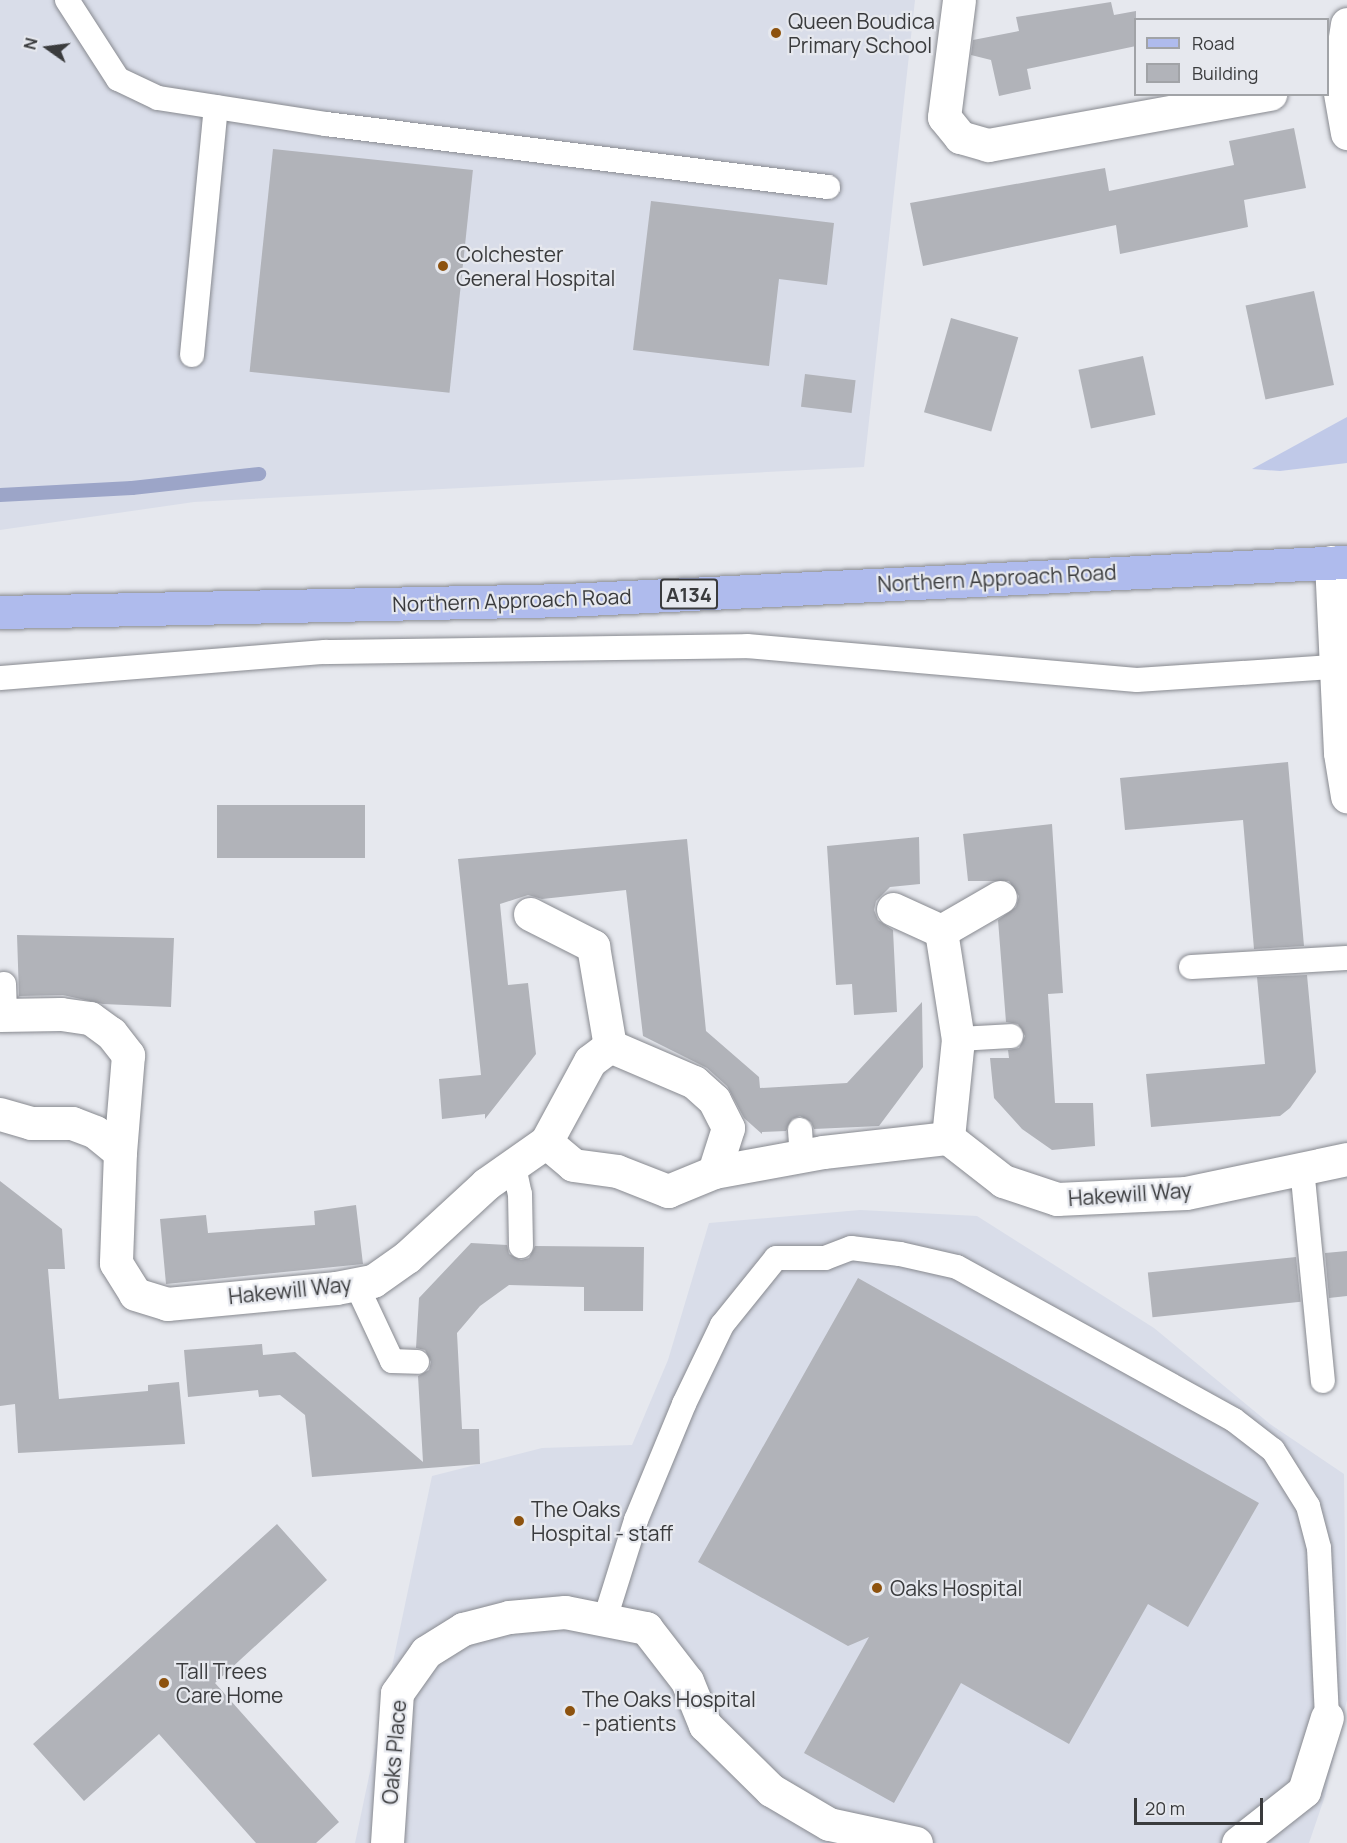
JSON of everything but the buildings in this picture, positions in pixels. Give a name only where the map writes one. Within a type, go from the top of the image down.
[{"type":"main road","name":"Northern Approach Road","points":[[0,612],[566,600],[1339,562]]},
{"type":"street","points":[[959,0],[944,117],[960,137],[988,145],[1259,96]]},
{"type":"street","points":[[1347,24],[1338,82],[1347,133]]},
{"type":"street","points":[[1339,562],[1342,667],[1340,753],[1347,796]]},
{"type":"street","points":[[941,931],[1000,897]]},
{"type":"street","points":[[893,909],[941,931]]},
{"type":"street","points":[[530,914],[593,946],[610,1046]]},
{"type":"street","points":[[610,1046],[590,1061],[546,1142],[573,1165],[617,1171],[668,1191],[714,1172],[801,1143],[948,1138],[958,1039],[941,931]]},
{"type":"street","name":"Hakewill Way","points":[[3,1005],[90,1018],[111,1033],[128,1054],[120,1152],[116,1263],[135,1294],[167,1304],[374,1281],[407,1257],[513,1162],[546,1142]]},
{"type":"street","points":[[610,1046],[694,1082],[714,1100],[728,1128],[714,1172]]},
{"type":"street","points":[[2,1119],[31,1123],[72,1123],[95,1132],[120,1152]]},
{"type":"street","name":"Hakewill Way","points":[[948,1138],[1003,1181],[1057,1199],[1186,1193],[1347,1159]]},
{"type":"street","name":"Oaks Place","points":[[387,1843],[397,1693],[426,1652],[464,1629],[509,1617],[565,1612],[646,1628],[687,1681],[705,1725],[771,1790],[829,1824],[916,1843]]},
{"type":"street","points":[[1238,1843],[1304,1791],[1327,1717]]},
{"type":"lane","points":[[67,0],[118,79],[158,98],[828,187]]},
{"type":"lane","points":[[192,355],[216,107]]},
{"type":"lane","points":[[0,678],[325,652],[747,646],[1137,680],[1342,667]]},
{"type":"lane","points":[[1191,967],[1347,958]]},
{"type":"lane","points":[[958,1039],[1011,1036]]},
{"type":"lane","points":[[513,1162],[520,1194],[521,1246]]},
{"type":"lane","points":[[1302,1168],[1323,1381]]},
{"type":"lane","points":[[605,1619],[636,1520],[722,1325],[776,1258],[825,1258],[851,1248],[932,1259],[957,1267],[1234,1420],[1273,1450],[1308,1506],[1319,1548],[1327,1717]]},
{"type":"lane","points":[[356,1284],[392,1361],[417,1362]]},
{"type":"shaded area","name":"Colchester General Hospital","points":[[0,0],[915,0],[864,467],[194,502],[0,530]]},
{"type":"shaded area","points":[[1347,417],[1347,463],[1280,471],[1252,469]]},
{"type":"shaded area","name":"Oaks Hospital","points":[[860,1210],[977,1216],[1154,1328],[1270,1424],[1344,1474],[1347,1700],[1325,1796],[1309,1843],[355,1843],[432,1476],[542,1448],[632,1445],[668,1360],[709,1223]]},
{"type":"waterway","points":[[0,495],[132,488],[259,474]]},
{"type":"place","name":"Queen Boudica Primary School","points":[[776,33]]},
{"type":"place","name":"Colchester General Hospital","points":[[443,266]]},
{"type":"place","name":"The Oaks Hospital - staff","points":[[519,1521]]},
{"type":"place","name":"Oaks Hospital","points":[[877,1588]]},
{"type":"place","name":"Tall Trees Care Home","points":[[164,1683]]},
{"type":"place","name":"The Oaks Hospital - patients","points":[[570,1711]]}]
